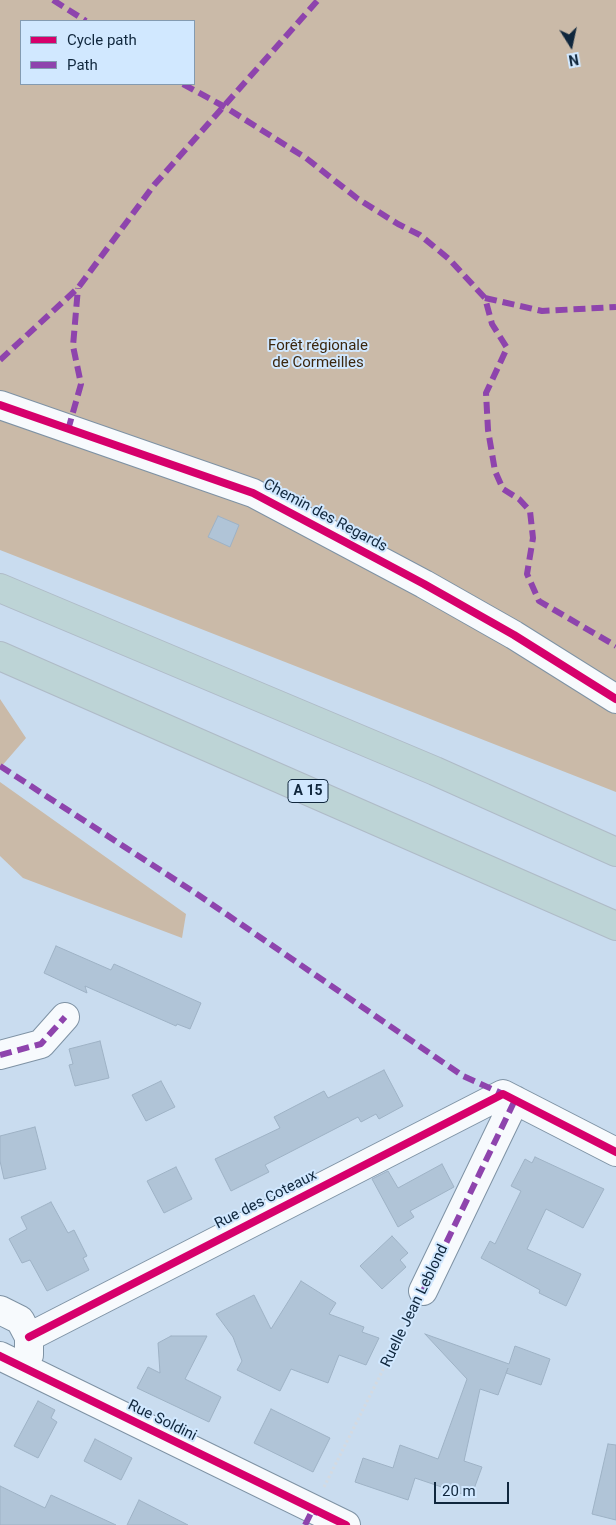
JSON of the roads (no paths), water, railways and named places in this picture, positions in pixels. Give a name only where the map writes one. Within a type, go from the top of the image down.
[{"type":"highway","points":[[0,588],[426,767],[616,852]]},
{"type":"highway","name":"A 15","points":[[0,656],[616,926]]},
{"type":"street","name":"Chemin des Regards","points":[[0,405],[253,493],[424,584],[514,635],[616,699]]},
{"type":"street","points":[[0,1056],[41,1044],[65,1017]]},
{"type":"street","name":"Rue des Coteaux","points":[[29,1337],[503,1094],[516,1100]]},
{"type":"street","points":[[516,1100],[616,1152]]},
{"type":"street","name":"Ruelle Jean Leblond","points":[[423,1291],[516,1100]]},
{"type":"street","points":[[0,1310],[20,1320],[29,1337],[30,1353],[12,1362]]},
{"type":"street","name":"Rue Soldini","points":[[12,1362],[312,1511],[346,1525]]},
{"type":"park label","name":"Forêt régionale de Cormeilles","points":[[318,354]]}]
